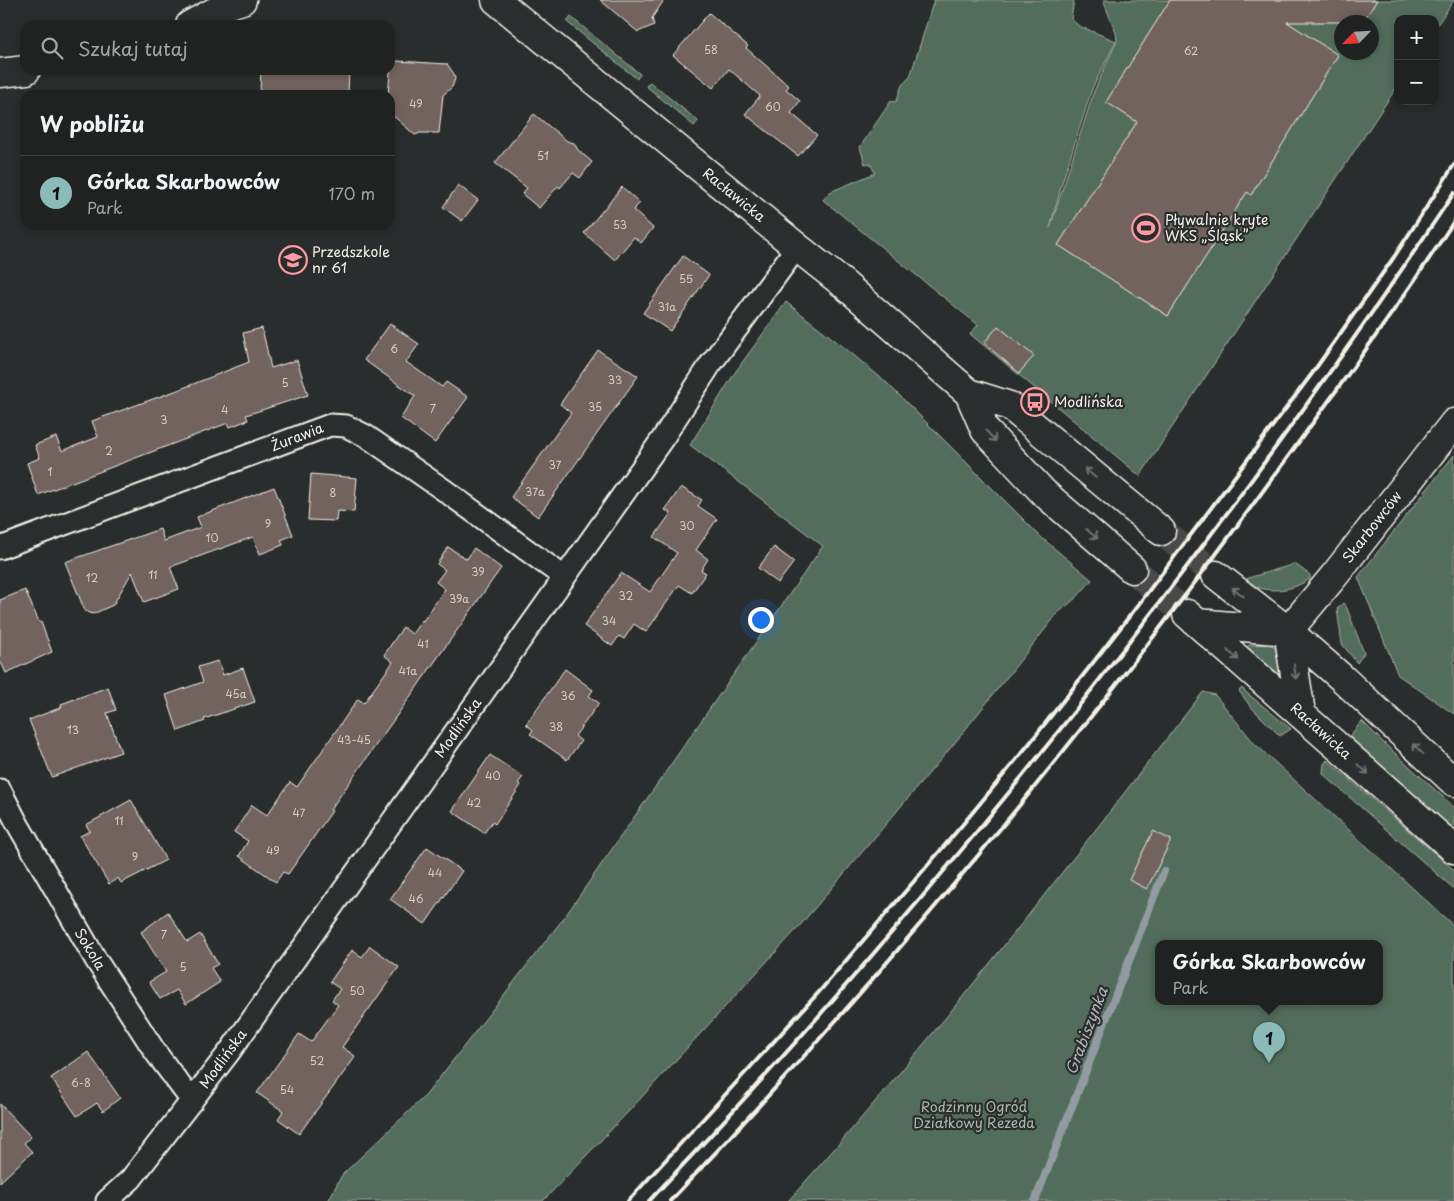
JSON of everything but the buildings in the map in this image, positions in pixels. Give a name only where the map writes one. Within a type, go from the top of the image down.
[{"type":"street","name":"Racławicka","points":[[496,0],[845,285],[969,393],[1010,406],[1161,531]]},
{"type":"street","points":[[199,20],[235,1]]},
{"type":"street","points":[[0,73],[20,71]]},
{"type":"street","name":"Modlińska","points":[[107,1201],[131,1179],[230,1051],[663,438],[710,365],[797,247]]},
{"type":"street","name":"Racławicka","points":[[969,393],[985,430],[1044,493],[1132,569]]},
{"type":"street","name":"Skarbowców","points":[[1288,631],[1454,422]]},
{"type":"street","name":"Żurawia","points":[[0,548],[330,425],[346,426],[366,436],[564,577]]},
{"type":"street","points":[[1216,575],[1288,631],[1342,678],[1454,782]]},
{"type":"street","name":"Racławicka","points":[[1288,631],[1192,618],[1454,849]]},
{"type":"street","points":[[1288,631],[1301,713]]},
{"type":"street","name":"Sokola","points":[[2,799],[96,960],[156,1053],[192,1100]]},
{"type":"green space","points":[[934,0],[1074,0],[1071,19],[1079,26],[1116,41],[1092,89],[1062,183],[1050,228],[1094,91],[1117,41],[1116,33],[1103,0],[1454,0],[1439,22],[1439,15],[1394,15],[1394,91],[1140,476],[970,334],[978,325],[823,200],[830,192],[875,173],[870,163],[865,164],[860,147],[891,101],[896,102],[902,85],[910,77]]},
{"type":"green space","points":[[571,17],[640,74],[637,79],[567,22]]},
{"type":"green space","points":[[650,82],[698,121],[694,126],[646,86]]},
{"type":"green space","points":[[786,302],[886,382],[1042,538],[1092,580],[1077,597],[1058,613],[953,745],[797,929],[543,1201],[328,1201],[342,1175],[426,1095],[566,915],[823,546],[690,445],[736,371]]},
{"type":"green space","points":[[1454,455],[1454,714],[1398,675],[1358,577]]},
{"type":"green space","points":[[1295,564],[1310,575],[1310,579],[1294,587],[1283,590],[1264,589],[1246,581],[1248,578]]},
{"type":"green space","points":[[1343,603],[1346,606],[1364,653],[1357,663],[1342,644],[1337,609]]},
{"type":"green space","points":[[1270,644],[1281,653],[1284,678],[1247,648],[1249,645]]},
{"type":"green space","points":[[1242,688],[1291,729],[1280,736],[1250,706],[1239,691]]},
{"type":"green space","name":"Rodzinny Ogród Działkowy Rezeda","points":[[1203,692],[1215,695],[1255,744],[1454,926],[1454,1201],[788,1201],[896,1077],[1051,886]]},
{"type":"green space","points":[[1362,721],[1454,807],[1454,830],[1347,739]]},
{"type":"green space","points":[[1327,760],[1454,870],[1454,889],[1323,774],[1324,764]]},
{"type":"waterway","name":"Grabiszynka","points":[[1035,1201],[1164,871]]},
{"type":"tunnel","points":[[1161,531],[1216,575]]},
{"type":"tunnel","points":[[1132,569],[1187,614]]},
{"type":"railway","points":[[628,1201],[819,992],[1029,744],[1132,613],[1311,375],[1394,257],[1454,165]]},
{"type":"railway","points":[[649,1201],[759,1083],[866,962],[971,839],[1072,714],[1172,587],[1268,457],[1454,193]]},
{"type":"railway","points":[[670,1201],[831,1026],[910,936],[1062,752],[1136,659],[1279,469],[1390,315],[1454,221]]},
{"type":"place","name":"Pływalnie kryte WKS „Śląsk”","points":[[1146,228]]},
{"type":"place","name":"Przedszkole nr 61","points":[[293,260]]},
{"type":"place","name":"Modlińska","points":[[1035,402]]},
{"type":"place","name":"Górka Skarbowców","points":[[1269,1063]]}]
